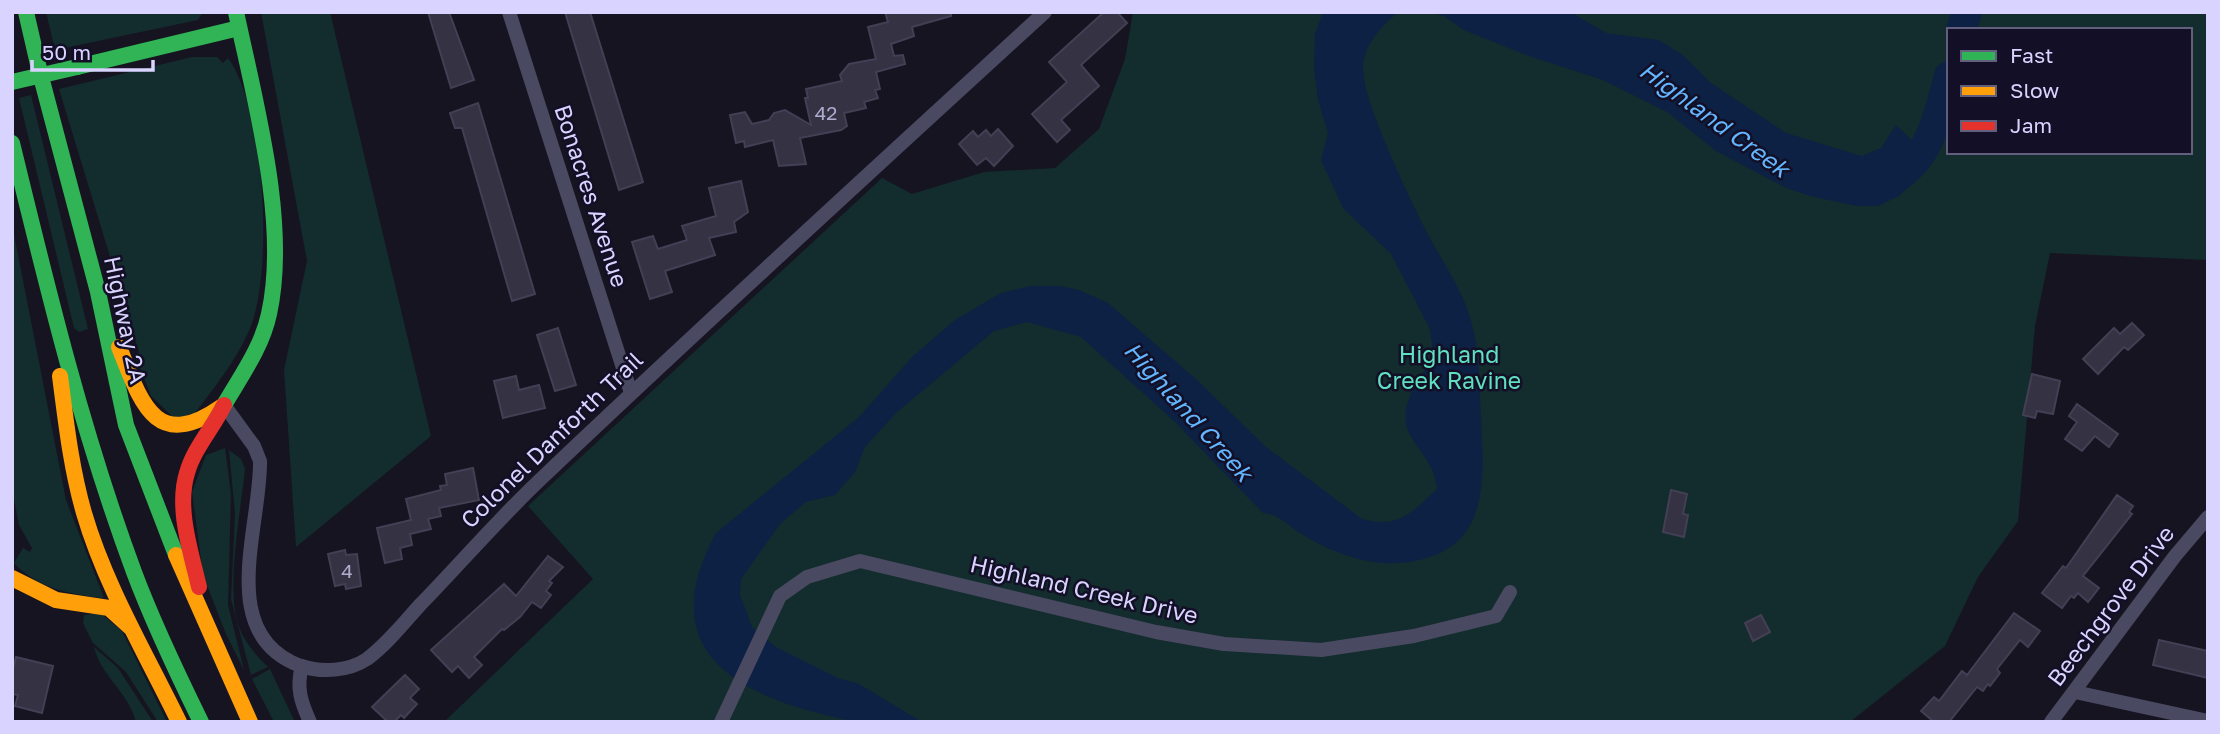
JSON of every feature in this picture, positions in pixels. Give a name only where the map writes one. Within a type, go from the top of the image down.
[{"type":"main road","name":"Highway 2A","points":[[26,12],[98,292],[126,425],[163,527],[207,628]]},
{"type":"main road","points":[[12,82],[77,67],[237,20],[270,174],[274,273],[269,315],[258,345],[214,428],[194,458],[184,485],[187,522],[207,628],[250,722]]},
{"type":"main road","points":[[12,143],[53,313],[110,504],[161,638],[201,722]]},
{"type":"main road","points":[[98,292],[136,390],[157,421],[180,428],[196,424],[224,405]]},
{"type":"main road","points":[[53,313],[68,441],[84,514],[117,595],[176,718]]},
{"type":"main road","points":[[12,578],[56,600],[109,608],[139,637]]},
{"type":"street","name":"Bonacres Avenue","points":[[509,12],[631,393]]},
{"type":"street","name":"Colonel Danforth Trail","points":[[224,405],[254,446],[260,461],[248,591],[252,619],[271,649],[302,666],[334,670],[368,658],[537,482],[1045,12]]},
{"type":"street","name":"Beechgrove Drive","points":[[2051,722],[2175,556],[2208,517]]},
{"type":"street","name":"Highland Creek Drive","points":[[721,722],[780,596],[807,578],[860,561],[1156,632],[1224,644],[1321,650],[1414,636],[1496,616],[1510,592]]},
{"type":"street","points":[[302,666],[299,692],[310,722]]},
{"type":"street","points":[[2075,692],[2208,721]]},
{"type":"green space","points":[[46,12],[203,12],[198,20],[55,50]]},
{"type":"green space","points":[[261,12],[330,12],[431,436],[296,547],[284,370],[307,261]]},
{"type":"green space","name":"Highland Creek Ravine","points":[[1133,12],[2208,12],[2208,260],[2050,253],[2035,326],[2018,521],[1978,577],[1945,646],[1850,722],[444,722],[593,579],[528,506],[882,178],[912,194],[984,172],[1055,168],[1099,129],[1125,59]]},
{"type":"green space","points":[[192,57],[217,57],[223,63],[228,58],[241,82],[251,114],[258,152],[263,234],[256,307],[248,333],[224,374],[195,413],[175,419],[151,396],[136,358],[139,352],[59,89]]},
{"type":"green space","points":[[31,95],[88,329],[79,332],[74,328],[19,98]]},
{"type":"green space","points":[[12,224],[66,500],[104,598],[55,589],[33,579],[14,563],[23,548],[30,552],[32,548],[19,525],[12,489]]},
{"type":"green space","points":[[225,448],[231,494],[228,605],[244,670],[226,634],[203,575],[192,492],[206,455]]},
{"type":"green space","points":[[229,450],[241,459],[245,469],[234,572],[235,612],[244,638],[268,667],[251,675],[231,599],[235,514]]},
{"type":"green space","points":[[100,613],[122,631],[167,722],[158,722],[126,672],[93,643],[83,623],[84,615]]},
{"type":"green space","points":[[94,647],[118,668],[153,722],[136,722]]},
{"type":"green space","points":[[270,669],[295,722],[274,722],[252,679]]},
{"type":"water","points":[[1323,12],[1398,12],[1379,30],[1370,44],[1363,69],[1367,93],[1380,130],[1420,219],[1462,296],[1474,333],[1479,374],[1482,482],[1472,522],[1460,539],[1443,552],[1402,563],[1354,558],[1323,546],[1280,518],[1263,513],[1175,422],[1081,337],[1027,322],[994,331],[897,412],[865,447],[855,472],[835,495],[806,502],[781,523],[741,579],[740,595],[752,627],[776,647],[838,678],[859,684],[922,722],[866,723],[818,713],[781,701],[748,686],[721,667],[702,643],[694,613],[698,577],[716,533],[859,417],[913,356],[955,320],[1001,293],[1030,286],[1059,286],[1079,290],[1108,303],[1198,381],[1266,447],[1362,519],[1386,522],[1404,517],[1437,489],[1431,467],[1406,425],[1407,405],[1411,394],[1434,359],[1430,329],[1391,254],[1343,208],[1321,160],[1328,133],[1318,100],[1314,67],[1315,35]]},
{"type":"water","points":[[1429,12],[1570,12],[1606,33],[1659,40],[1684,56],[1711,83],[1786,133],[1862,156],[1881,148],[1896,125],[1931,159],[1916,180],[1899,196],[1878,206],[1857,206],[1814,197],[1786,188],[1716,151],[1667,112],[1603,80],[1526,55],[1464,30],[1444,16]]},
{"type":"building","points":[[428,12],[449,12],[474,80],[451,88]]},
{"type":"building","points":[[565,12],[590,12],[643,182],[619,190]]},
{"type":"building","points":[[885,12],[951,12],[951,16],[912,27],[914,36],[891,44],[894,56],[903,55],[905,64],[876,72],[880,89],[875,90],[878,98],[864,102],[866,108],[844,113],[847,126],[841,130],[800,138],[806,164],[779,166],[773,140],[745,147],[744,141],[736,143],[730,115],[745,112],[752,124],[769,120],[774,113],[785,110],[811,125],[805,98],[808,98],[806,89],[842,81],[840,75],[849,64],[876,59],[868,27],[888,22]]},
{"type":"building","points":[[1104,12],[1117,12],[1127,23],[1081,65],[1099,86],[1061,120],[1070,130],[1057,142],[1032,114],[1067,82],[1049,62]]},
{"type":"building","points":[[478,103],[535,294],[512,301],[462,128],[455,128],[450,113]]},
{"type":"building","points":[[998,129],[1013,146],[994,166],[986,158],[977,165],[959,144],[973,131],[978,137],[986,130],[991,136]]},
{"type":"building","points":[[741,181],[748,212],[734,222],[736,232],[709,238],[715,255],[665,271],[672,292],[650,299],[632,242],[653,236],[658,249],[687,240],[682,226],[716,216],[709,188]]},
{"type":"building","points":[[2132,323],[2144,335],[2128,350],[2124,347],[2098,374],[2083,359],[2114,328],[2120,334]]},
{"type":"building","points":[[558,328],[576,385],[555,391],[537,335]]},
{"type":"building","points":[[2032,374],[2060,381],[2053,414],[2037,411],[2035,418],[2023,415]]},
{"type":"building","points":[[516,376],[519,390],[539,385],[545,408],[503,418],[494,381]]},
{"type":"building","points":[[2077,404],[2118,434],[2109,447],[2095,436],[2082,451],[2065,439],[2077,422],[2069,416]]},
{"type":"building","points":[[473,468],[479,500],[439,508],[441,516],[428,519],[431,529],[410,534],[412,545],[400,548],[402,559],[385,563],[377,528],[411,520],[406,499],[441,490],[440,486],[447,485],[445,474]]},
{"type":"building","points":[[1671,490],[1687,494],[1683,514],[1688,515],[1684,537],[1663,532]]},
{"type":"building","points":[[2117,495],[2133,506],[2129,512],[2132,514],[2083,576],[2099,588],[2088,602],[2078,593],[2074,598],[2071,596],[2062,608],[2042,593],[2063,566],[2066,568]]},
{"type":"building","points":[[345,550],[346,555],[357,554],[361,586],[346,589],[345,584],[335,586],[328,554]]},
{"type":"building","points":[[548,556],[563,567],[549,581],[552,583],[546,591],[551,595],[541,608],[532,602],[520,617],[502,629],[474,657],[482,665],[469,678],[458,666],[452,672],[431,650],[504,584],[516,596]]},
{"type":"building","points":[[2014,613],[2040,631],[2028,647],[2020,640],[1997,669],[2000,673],[1990,686],[1988,684],[1983,691],[1977,687],[1949,722],[1934,722],[1921,711],[1934,697],[1939,701],[1962,671],[1967,675]]},
{"type":"building","points":[[1761,615],[1770,632],[1753,641],[1745,623]]},
{"type":"building","points":[[2159,640],[2208,651],[2208,678],[2153,665]]},
{"type":"building","points":[[16,657],[53,666],[42,713],[15,706],[18,695],[12,694],[12,673]]},
{"type":"building","points":[[405,675],[419,689],[410,698],[417,704],[404,718],[401,715],[394,722],[388,722],[372,707]]},
{"type":"waterway","name":"Highland Creek","points":[[1962,28],[1967,12]]},
{"type":"waterway","name":"Highland Creek","points":[[1894,179],[1906,170],[1925,147],[1937,120],[1947,83]]},
{"type":"traffic: fast","points":[[26,12],[40,73]]},
{"type":"traffic: fast","points":[[224,405],[250,361],[266,326],[274,279],[275,241],[267,163],[236,12]]},
{"type":"traffic: fast","points":[[77,67],[239,28]]},
{"type":"traffic: fast","points":[[12,82],[77,67]]},
{"type":"traffic: fast","points":[[40,73],[98,292],[126,425],[176,555]]},
{"type":"traffic: fast","points":[[12,143],[52,305],[115,519],[141,591],[201,722]]},
{"type":"traffic: slow","points":[[119,347],[144,402],[154,415],[166,423],[180,425],[199,420],[221,407]]},
{"type":"traffic: slow","points":[[60,376],[69,445],[84,513],[93,540],[127,619],[179,722]]},
{"type":"traffic: slow","points":[[176,555],[250,722]]},
{"type":"traffic: slow","points":[[12,578],[56,600],[109,608],[130,627]]},
{"type":"traffic: jam","points":[[199,587],[186,530],[184,487],[194,455],[224,405]]}]
